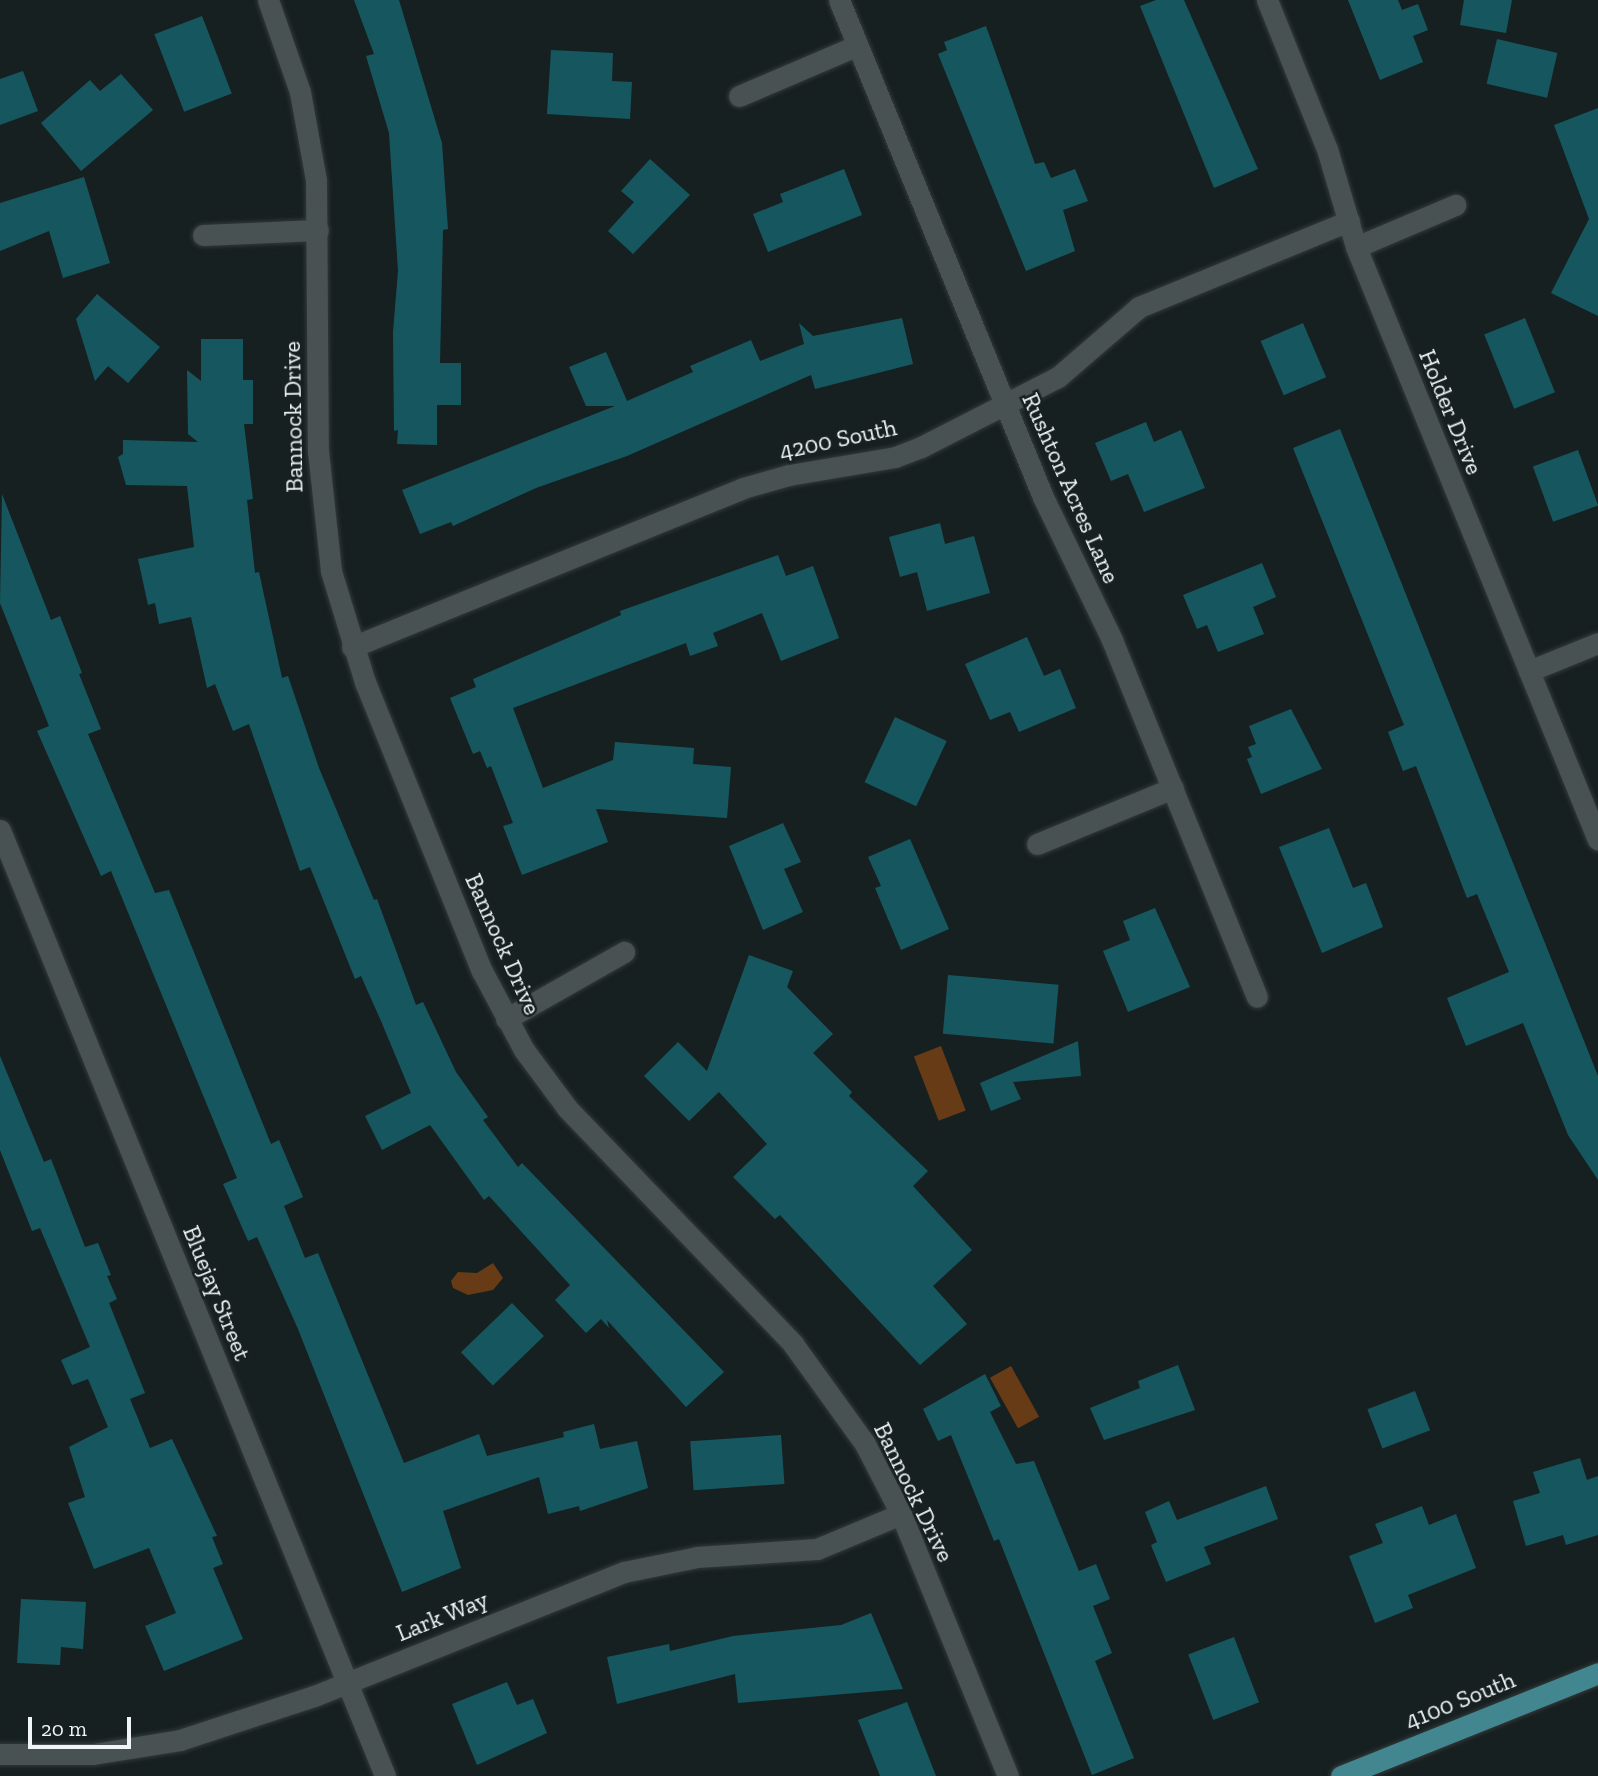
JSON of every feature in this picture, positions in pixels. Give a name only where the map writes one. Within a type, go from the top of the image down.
[{"type":"main road","name":"4100 South","points":[[1341,1776],[1598,1673]]},
{"type":"street","name":"Bannock Drive","points":[[268,0],[300,92],[316,180],[320,490],[331,571],[352,647],[506,1020],[575,1117],[819,1376],[865,1444],[901,1514],[1008,1776]]},
{"type":"street","name":"Rushton Acres Lane","points":[[839,0],[1059,535],[1112,640],[1257,997]]},
{"type":"street","name":"Holder Drive","points":[[1266,0],[1327,149],[1356,247],[1598,840]]},
{"type":"street","points":[[739,96],[858,45]]},
{"type":"street","points":[[1356,247],[1455,205]]},
{"type":"street","name":"4200 South","points":[[352,647],[743,488],[789,475],[895,457],[1005,406],[1070,368],[1139,307],[1349,221]]},
{"type":"street","points":[[203,235],[318,230]]},
{"type":"street","points":[[1529,671],[1598,643]]},
{"type":"street","points":[[1037,844],[1172,788]]},
{"type":"street","name":"Bluejay Street","points":[[0,830],[385,1776]]},
{"type":"street","points":[[506,1020],[624,952]]},
{"type":"street","name":"Lark Way","points":[[0,1754],[93,1754],[180,1740],[347,1683],[624,1572],[697,1557],[817,1549],[901,1514]]},
{"type":"shaded area","points":[[941,1046],[966,1110],[939,1121],[914,1056]]},
{"type":"shaded area","points":[[493,1263],[503,1278],[493,1290],[468,1295],[453,1288],[451,1281],[458,1272],[477,1273]]},
{"type":"shaded area","points":[[1011,1366],[1039,1417],[1018,1428],[990,1378]]},
{"type":"building","points":[[354,0],[399,0],[442,143],[448,229],[443,230],[440,363],[461,363],[461,405],[437,405],[437,445],[397,444],[398,430],[394,431],[393,332],[398,271],[389,133],[366,56],[374,54]]},
{"type":"building","points":[[1156,0],[1184,0],[1258,169],[1214,188],[1140,6]]},
{"type":"building","points":[[1348,0],[1398,0],[1402,10],[1418,4],[1428,30],[1413,36],[1423,62],[1380,80]]},
{"type":"building","points":[[1464,0],[1512,0],[1506,33],[1460,25]]},
{"type":"building","points":[[202,16],[232,93],[184,112],[154,34]]},
{"type":"building","points":[[986,26],[1035,164],[1044,162],[1051,178],[1075,169],[1088,201],[1063,210],[1075,251],[1026,271],[938,54],[947,50],[944,42]]},
{"type":"building","points":[[1497,39],[1557,53],[1547,98],[1487,84]]},
{"type":"building","points":[[551,50],[613,53],[612,81],[632,82],[630,119],[547,114]]},
{"type":"building","points":[[23,71],[38,111],[0,125],[0,79]]},
{"type":"building","points":[[121,74],[153,110],[81,171],[41,123],[90,80],[100,91]]},
{"type":"building","points":[[1598,108],[1598,316],[1551,293],[1589,219],[1554,125]]},
{"type":"building","points":[[650,159],[690,195],[633,254],[608,231],[634,202],[621,191]]},
{"type":"building","points":[[844,169],[862,215],[768,252],[753,214],[783,202],[780,194]]},
{"type":"building","points":[[84,177],[110,263],[63,278],[49,231],[0,251],[0,203]]},
{"type":"building","points":[[97,294],[160,347],[128,383],[108,366],[95,381],[76,319]]},
{"type":"building","points":[[902,318],[913,364],[815,389],[811,375],[627,456],[536,488],[453,526],[451,522],[420,534],[402,490],[615,406],[586,406],[569,367],[606,352],[627,401],[693,372],[690,366],[751,340],[760,361],[804,344],[799,323],[813,336]]},
{"type":"building","points":[[1525,318],[1555,392],[1514,409],[1484,334]]},
{"type":"building","points":[[1303,323],[1326,377],[1284,395],[1261,341]]},
{"type":"building","points":[[201,339],[243,339],[243,380],[253,380],[253,424],[244,424],[253,499],[247,500],[255,573],[259,572],[282,678],[288,676],[319,768],[374,900],[377,899],[416,1005],[423,1002],[456,1072],[488,1117],[483,1120],[518,1167],[522,1163],[724,1372],[686,1407],[607,1320],[609,1328],[601,1319],[586,1333],[555,1300],[570,1285],[489,1196],[484,1200],[430,1125],[382,1150],[365,1116],[411,1093],[361,976],[355,979],[310,867],[300,871],[249,724],[233,731],[215,684],[207,688],[191,617],[159,624],[155,603],[148,605],[138,559],[194,547],[187,486],[126,485],[118,457],[123,454],[123,440],[198,442],[188,434],[187,370],[201,381]]},
{"type":"building","points":[[1146,422],[1154,442],[1181,430],[1205,488],[1144,512],[1128,474],[1111,481],[1095,443]]},
{"type":"building","points":[[1340,429],[1598,1076],[1598,1180],[1568,1135],[1523,1023],[1466,1046],[1447,998],[1509,972],[1477,894],[1467,898],[1416,766],[1403,771],[1388,732],[1404,725],[1293,448]]},
{"type":"building","points":[[1578,450],[1598,506],[1553,522],[1533,466]]},
{"type":"building","points":[[2,494],[51,620],[60,616],[82,673],[79,674],[101,729],[88,734],[155,893],[169,890],[271,1144],[279,1140],[303,1197],[284,1206],[305,1258],[318,1253],[404,1463],[479,1434],[487,1456],[564,1437],[563,1432],[594,1424],[600,1449],[637,1441],[648,1488],[580,1511],[579,1506],[548,1514],[539,1477],[443,1511],[461,1568],[402,1592],[298,1329],[257,1237],[248,1241],[223,1184],[237,1178],[111,871],[101,876],[37,731],[49,726],[0,603]]},
{"type":"building","points":[[940,523],[945,544],[974,536],[990,593],[927,611],[917,572],[900,577],[889,537]]},
{"type":"building","points":[[778,555],[786,576],[813,566],[839,638],[781,661],[762,613],[713,633],[718,646],[690,656],[686,643],[513,708],[543,788],[613,760],[615,742],[694,748],[693,764],[731,767],[727,818],[596,809],[608,842],[522,875],[503,826],[513,823],[491,766],[487,768],[480,751],[473,754],[450,698],[476,687],[473,679],[621,615],[620,611]]},
{"type":"building","points":[[1262,563],[1276,597],[1253,607],[1264,634],[1218,652],[1207,625],[1197,629],[1183,595]]},
{"type":"building","points":[[1027,637],[1044,676],[1060,669],[1076,708],[1019,732],[1010,712],[990,720],[965,664]]},
{"type":"building","points":[[1291,709],[1322,769],[1261,794],[1247,759],[1252,757],[1248,747],[1256,744],[1249,726]]},
{"type":"building","points":[[895,717],[947,741],[916,806],[865,782]]},
{"type":"building","points":[[783,823],[801,862],[784,869],[803,912],[763,930],[729,846]]},
{"type":"building","points":[[1329,828],[1353,888],[1366,883],[1383,927],[1322,953],[1279,847]]},
{"type":"building","points":[[910,839],[949,929],[901,950],[875,888],[881,886],[868,857]]},
{"type":"building","points":[[1155,908],[1190,987],[1128,1012],[1103,951],[1130,940],[1123,921]]},
{"type":"building","points":[[749,955],[793,971],[787,987],[833,1034],[813,1053],[852,1092],[849,1096],[928,1171],[913,1186],[972,1250],[933,1286],[967,1324],[920,1365],[780,1215],[775,1219],[733,1177],[767,1144],[719,1092],[689,1121],[644,1076],[678,1042],[707,1071]]},
{"type":"building","points":[[948,975],[1059,985],[1053,1043],[943,1034]]},
{"type":"building","points":[[1078,1041],[1081,1076],[1013,1082],[1021,1099],[991,1111],[980,1083]]},
{"type":"building","points":[[0,1056],[44,1162],[51,1159],[85,1247],[98,1243],[111,1275],[107,1276],[117,1299],[109,1303],[145,1393],[130,1399],[150,1448],[172,1439],[217,1536],[212,1537],[223,1564],[213,1568],[243,1639],[164,1671],[145,1626],[176,1613],[149,1548],[94,1569],[68,1503],[85,1497],[69,1447],[108,1427],[88,1379],[72,1385],[61,1360],[90,1347],[40,1228],[32,1231],[0,1150]]},
{"type":"building","points":[[512,1303],[544,1336],[493,1385],[461,1352]]},
{"type":"building","points":[[1178,1365],[1195,1410],[1104,1440],[1090,1408],[1140,1388],[1138,1381]]},
{"type":"building","points":[[985,1374],[1001,1406],[990,1412],[1016,1464],[1034,1461],[1079,1571],[1096,1564],[1110,1599],[1093,1606],[1112,1653],[1095,1661],[1134,1758],[1092,1775],[999,1539],[994,1541],[951,1435],[938,1441],[923,1409]]},
{"type":"building","points":[[1415,1391],[1430,1430],[1382,1448],[1367,1409]]},
{"type":"building","points":[[781,1435],[784,1484],[694,1490],[690,1441]]},
{"type":"building","points":[[1580,1458],[1587,1480],[1598,1476],[1598,1535],[1566,1545],[1563,1535],[1526,1546],[1513,1501],[1540,1493],[1533,1472]]},
{"type":"building","points":[[1266,1486],[1278,1519],[1204,1547],[1211,1564],[1166,1582],[1151,1545],[1157,1542],[1145,1512],[1169,1501],[1177,1520]]},
{"type":"building","points":[[1422,1506],[1429,1525],[1456,1514],[1476,1568],[1408,1595],[1413,1608],[1375,1623],[1349,1556],[1383,1543],[1375,1524]]},
{"type":"building","points":[[21,1599],[86,1602],[83,1649],[61,1647],[60,1665],[17,1663]]},
{"type":"building","points":[[871,1613],[903,1689],[738,1703],[735,1674],[617,1704],[607,1657],[669,1644],[670,1651],[733,1636],[841,1625]]},
{"type":"building","points":[[1234,1637],[1259,1702],[1213,1720],[1188,1655]]},
{"type":"building","points":[[507,1682],[517,1705],[533,1699],[547,1733],[477,1765],[452,1704]]},
{"type":"building","points":[[907,1702],[936,1776],[880,1776],[858,1720]]}]
